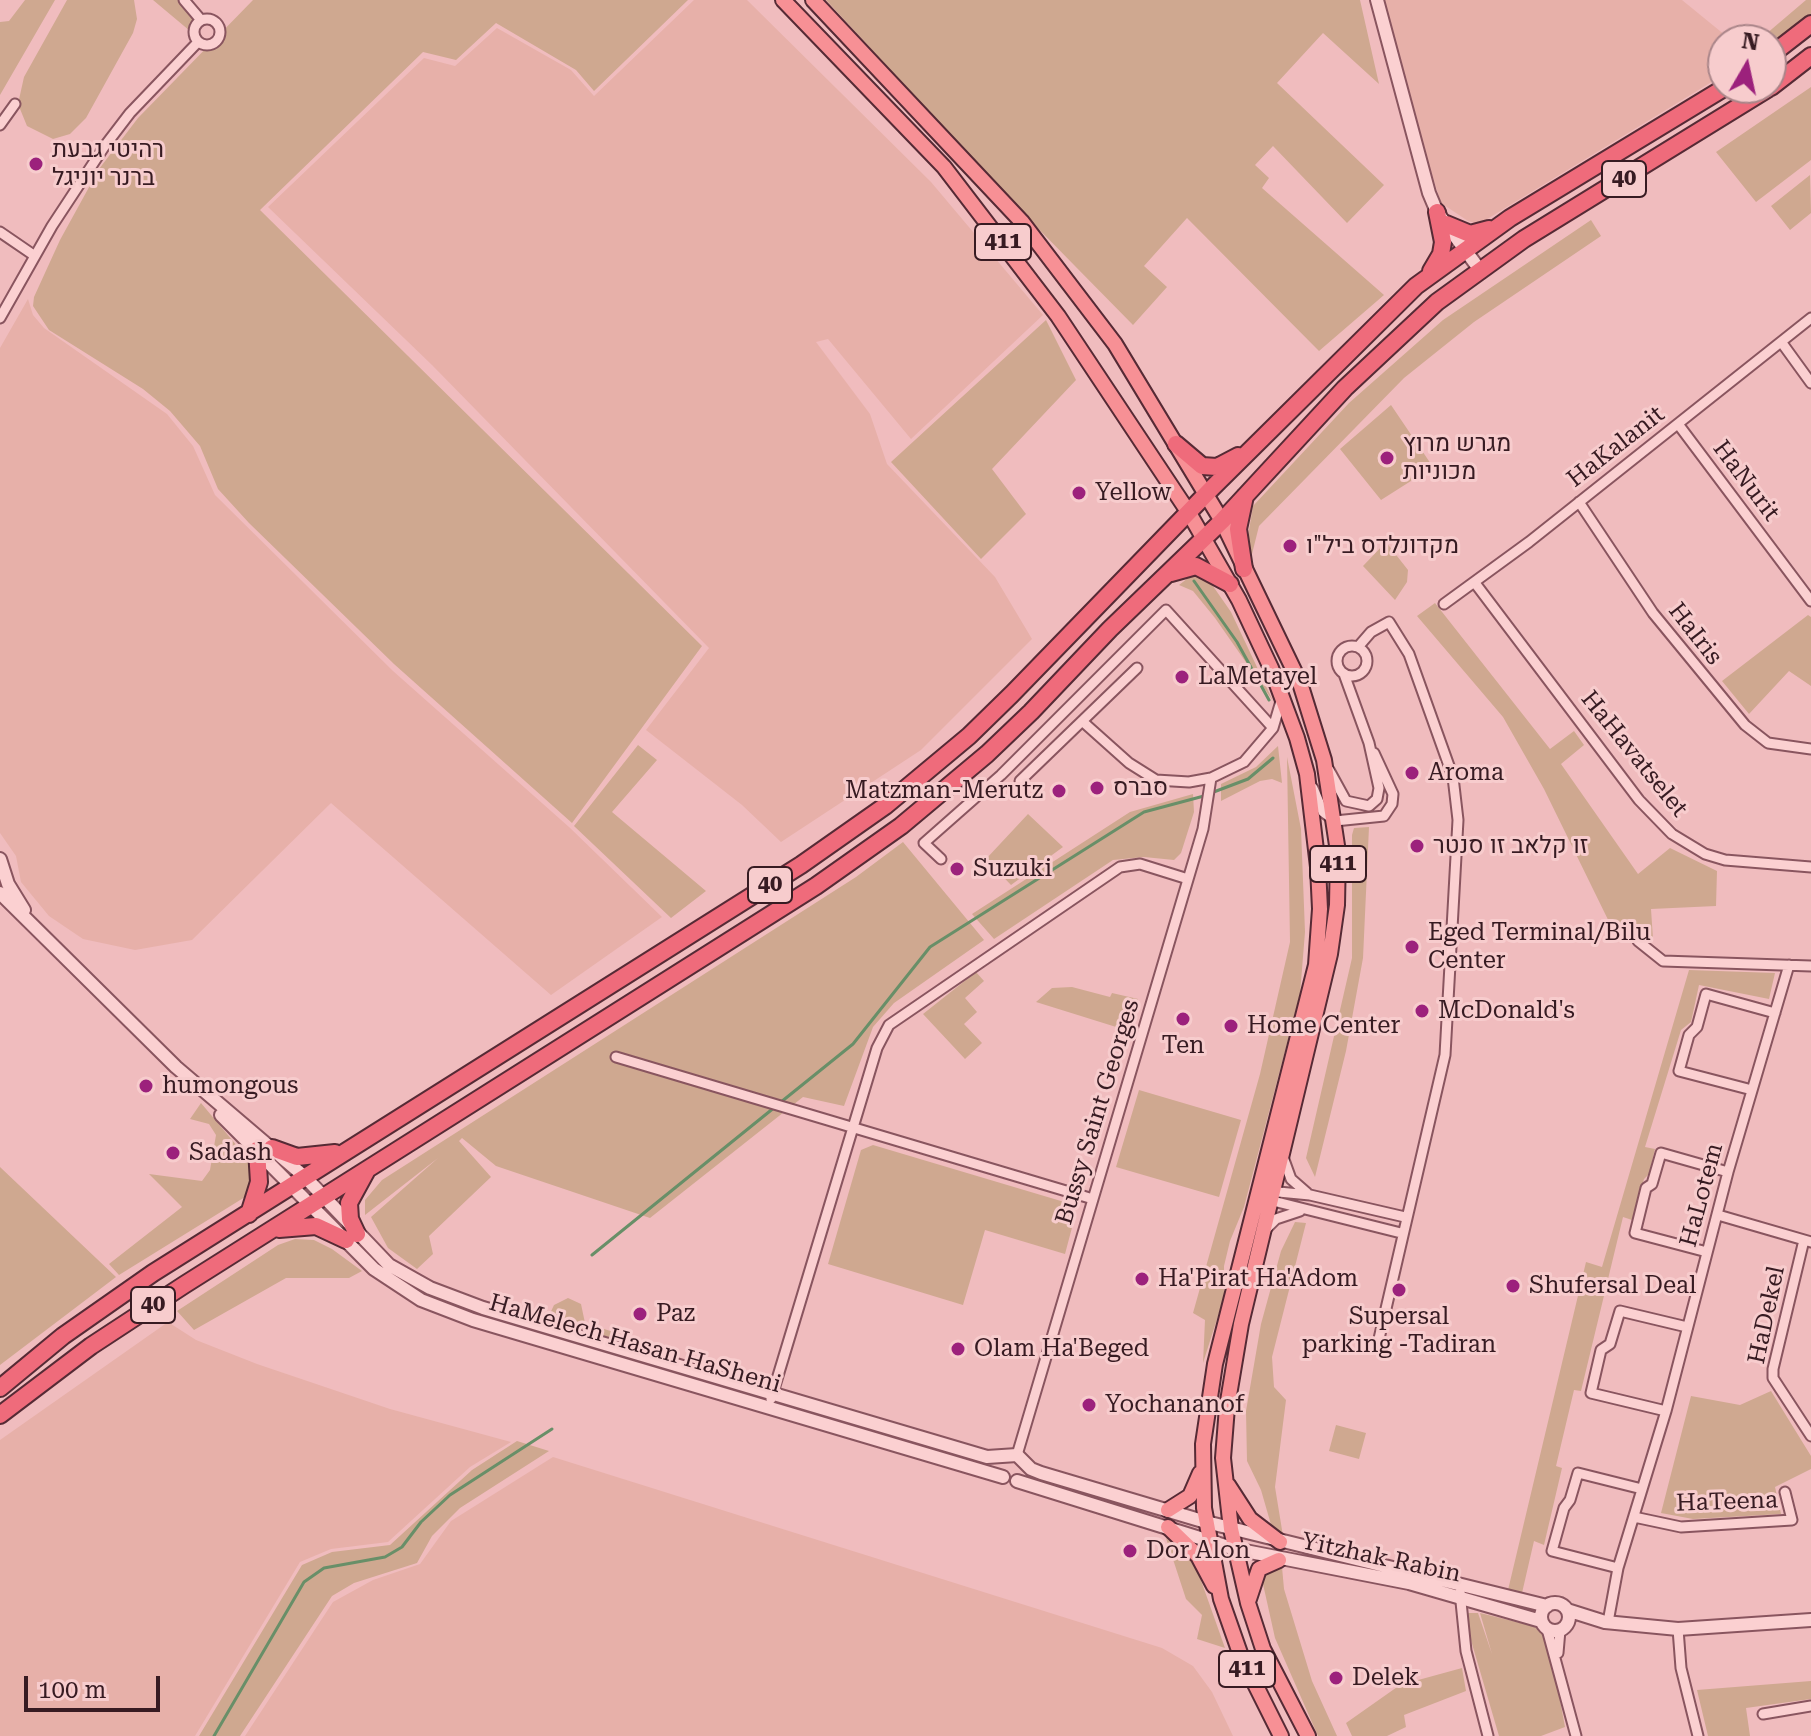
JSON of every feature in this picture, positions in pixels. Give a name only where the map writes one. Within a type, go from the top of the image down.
[{"type":"highway","points":[[1787,43],[1811,24]]},
{"type":"highway","name":"40","points":[[1787,74],[1811,56]]},
{"type":"highway","name":"40","points":[[0,1388],[114,1299],[801,865],[885,806],[979,727],[1370,328],[1427,277],[1502,223],[1707,98]]},
{"type":"highway","name":"40","points":[[0,1415],[91,1346],[317,1199],[816,886],[901,826],[987,754],[1222,521],[1369,364],[1428,309],[1480,270],[1743,104]]},
{"type":"highway","points":[[1442,218],[1470,234],[1502,223]]},
{"type":"highway","points":[[1427,277],[1441,254],[1442,218]]},
{"type":"highway","points":[[1176,444],[1191,459],[1208,467],[1217,467],[1253,448]]},
{"type":"highway","points":[[1244,569],[1238,529],[1246,492]]},
{"type":"highway","points":[[1162,578],[1179,568],[1196,566],[1230,584]]},
{"type":"highway","points":[[249,1214],[265,1149],[307,1157],[332,1154],[355,1145]]},
{"type":"highway","points":[[263,1235],[306,1224],[352,1237],[349,1203],[360,1179],[371,1165]]},
{"type":"main road","name":"411","points":[[783,0],[920,140],[973,203],[1058,316],[1189,513],[1230,584],[1259,638],[1307,774],[1319,890],[1316,965],[1230,1385],[1224,1431],[1224,1478],[1231,1529],[1248,1603],[1263,1649],[1308,1736]]},
{"type":"main road","name":"411","points":[[813,0],[963,155],[1046,250],[1115,344],[1222,521],[1300,683],[1324,760],[1335,821],[1337,891],[1330,954],[1283,1154],[1267,1195],[1215,1364],[1206,1419],[1203,1466],[1206,1522],[1221,1599],[1241,1656],[1281,1736]]},
{"type":"main road","points":[[1168,1510],[1190,1496],[1203,1466]]},
{"type":"main road","points":[[1224,1478],[1242,1511],[1280,1542]]},
{"type":"main road","points":[[1168,1527],[1198,1556],[1221,1599]]},
{"type":"main road","points":[[1248,1603],[1259,1569],[1279,1560]]},
{"type":"street","points":[[184,0],[201,20],[217,24],[220,36],[210,45],[198,42]]},
{"type":"street","points":[[1377,0],[1409,127],[1442,218],[1480,270]]},
{"type":"street","points":[[198,42],[194,30],[201,20]]},
{"type":"street","points":[[0,318],[104,147],[130,113],[198,42]]},
{"type":"street","points":[[0,125],[15,104]]},
{"type":"street","points":[[0,232],[35,256]]},
{"type":"street","name":"HaKalanit","points":[[1444,604],[1579,502],[1811,318]]},
{"type":"street","points":[[1782,343],[1811,383]]},
{"type":"street","name":"HaNurit","points":[[1678,424],[1811,601]]},
{"type":"street","name":"HaIris","points":[[1579,502],[1653,613],[1745,725],[1768,743],[1811,749]]},
{"type":"street","name":"HaHavatselet","points":[[1475,583],[1639,800],[1672,834],[1705,854],[1725,860],[1811,867]]},
{"type":"street","points":[[941,859],[924,843],[1001,775],[1166,610],[1273,728]]},
{"type":"street","points":[[1358,647],[1371,632],[1389,622],[1409,654],[1453,777],[1457,806],[1448,1035],[1378,1343]]},
{"type":"street","points":[[1324,760],[1346,801],[1369,806],[1379,794],[1369,743],[1344,674],[1338,667],[1340,652],[1348,646],[1358,647],[1365,653],[1367,663],[1359,674],[1356,705]]},
{"type":"street","points":[[1020,781],[1137,668]]},
{"type":"street","points":[[1344,674],[1359,674]]},
{"type":"street","points":[[1082,721],[1129,763],[1156,780],[1175,783],[1211,780],[1244,762],[1273,728],[1282,696]]},
{"type":"street","points":[[1307,774],[1323,812],[1335,821],[1377,819],[1392,804],[1387,777],[1369,743]]},
{"type":"street","name":"Bussy Saint Georges","points":[[1010,1457],[1093,1199],[1208,808],[1211,780]]},
{"type":"street","points":[[0,861],[14,894],[45,938]]},
{"type":"street","points":[[769,1406],[882,1037],[899,1015],[1120,867],[1140,864],[1188,879]]},
{"type":"street","points":[[0,893],[45,938]]},
{"type":"street","name":"HaMelech Hasan HaSheni","points":[[45,938],[300,1181],[395,1284],[460,1315],[1003,1477]]},
{"type":"street","points":[[1638,941],[1663,961],[1811,966]]},
{"type":"street","name":"HaLotem","points":[[1607,1622],[1618,1568],[1666,1411],[1728,1172],[1789,965]]},
{"type":"street","points":[[1752,1090],[1679,1071],[1689,1035],[1697,1027],[1706,994],[1775,1013]]},
{"type":"street","points":[[616,1057],[1093,1199]]},
{"type":"street","points":[[1707,1252],[1635,1233],[1646,1188],[1652,1184],[1661,1153],[1728,1172]]},
{"type":"street","points":[[1283,1154],[1291,1179],[1310,1195]]},
{"type":"street","points":[[1267,1195],[1310,1195],[1405,1217]]},
{"type":"street","points":[[1267,1195],[1304,1211],[1401,1233]]},
{"type":"street","points":[[1261,1237],[1276,1219],[1304,1211]]},
{"type":"street","points":[[1718,1215],[1807,1241]]},
{"type":"street","name":"HaMelech Hasan HaSheni","points":[[352,1237],[389,1265],[450,1296],[987,1457],[1010,1457]]},
{"type":"street","name":"HaDekel","points":[[1807,1241],[1773,1378],[1811,1436]]},
{"type":"street","points":[[1666,1411],[1591,1393],[1601,1350],[1610,1344],[1620,1311],[1687,1327]]},
{"type":"street","points":[[1211,1541],[1003,1477],[1000,1469],[1010,1457],[1027,1466],[1231,1529]]},
{"type":"street","points":[[1017,1481],[1025,1475],[1027,1466]]},
{"type":"street","points":[[1618,1568],[1552,1551],[1564,1508],[1570,1500],[1578,1473],[1642,1489]]},
{"type":"street","name":"HaTeena","points":[[1634,1517],[1681,1527],[1792,1520],[1785,1492]]},
{"type":"street","name":"Yitzhak Rabin","points":[[1211,1541],[1279,1560],[1378,1576],[1460,1591],[1547,1606],[1557,1604],[1565,1621],[1544,1625],[1460,1591],[1231,1529]]},
{"type":"street","points":[[1460,1591],[1466,1651],[1488,1736]]},
{"type":"street","points":[[1547,1606],[1544,1625],[1557,1661],[1576,1736]]},
{"type":"street","points":[[1557,1661],[1565,1621],[1678,1629],[1811,1620]]},
{"type":"street","points":[[1678,1629],[1681,1668],[1698,1736]]},
{"type":"street","points":[[1763,1714],[1811,1706]]},
{"type":"shaded area","points":[[25,0],[55,0],[0,95],[0,22],[9,21]]},
{"type":"shaded area","points":[[67,0],[134,0],[137,19],[133,33],[86,118],[70,134],[53,139],[27,126],[18,104],[24,77]]},
{"type":"shaded area","points":[[153,0],[179,0],[196,20],[190,31]]},
{"type":"shaded area","points":[[253,0],[688,0],[594,91],[576,70],[496,23],[456,60],[423,52],[260,210],[702,646],[572,823],[394,664],[249,523],[218,489],[200,446],[170,411],[143,389],[49,330],[33,306],[34,297],[60,240],[99,169],[138,118]]},
{"type":"shaded area","points":[[694,0],[747,0],[931,182],[1043,315],[911,439],[828,339],[816,342],[870,414],[887,464],[995,577],[1032,639],[921,750],[781,842],[742,805],[646,730],[709,648],[432,365],[268,207],[424,58],[455,66],[497,28],[571,70],[594,96]]},
{"type":"shaded area","points":[[826,0],[1360,0],[1379,84],[1323,33],[1277,83],[1384,185],[1347,223],[1273,146],[1255,165],[1269,178],[1262,188],[1384,295],[1319,351],[1187,218],[1144,266],[1167,287],[1133,325],[1016,206]]},
{"type":"shaded area","points":[[1384,0],[1682,0],[1711,24],[1707,24],[1707,85],[1479,224],[1468,221],[1441,203],[1406,93]]},
{"type":"shaded area","points":[[1806,0],[1811,0],[1811,17],[1787,33],[1787,24],[1778,24]]},
{"type":"shaded area","points":[[1811,87],[1811,160],[1756,202],[1716,152]]},
{"type":"shaded area","points":[[1810,175],[1811,213],[1790,230],[1771,206]]},
{"type":"shaded area","points":[[1591,220],[1601,236],[1474,322],[1404,378],[1259,526],[1251,558],[1247,542],[1253,506],[1349,403],[1443,320]]},
{"type":"shaded area","points":[[28,299],[33,315],[44,328],[167,414],[193,446],[215,495],[393,671],[569,827],[662,917],[551,995],[331,803],[192,940],[135,950],[83,939],[49,916],[21,882],[16,856],[0,833],[0,348]]},
{"type":"shaded area","points":[[1046,320],[1076,380],[992,469],[1026,514],[981,559],[891,462]]},
{"type":"shaded area","name":"מגרש מרוץ מכוניות","points":[[1391,405],[1433,467],[1381,500],[1340,449]]},
{"type":"shaded area","points":[[1386,542],[1408,570],[1407,582],[1395,600],[1363,566]]},
{"type":"shaded area","points":[[1192,575],[1206,576],[1231,612],[1273,701],[1215,618],[1193,591],[1179,585]]},
{"type":"shaded area","points":[[1435,603],[1550,749],[1574,731],[1584,745],[1561,764],[1638,874],[1670,848],[1717,871],[1716,906],[1651,909],[1653,939],[1616,936],[1544,789],[1503,717],[1417,616]]},
{"type":"shaded area","points":[[1808,615],[1811,617],[1811,686],[1789,671],[1749,714],[1722,681]]},
{"type":"shaded area","points":[[638,745],[657,760],[612,812],[706,891],[671,918],[574,826]]},
{"type":"shaded area","points":[[1278,746],[1282,783],[1272,779],[1260,781],[1221,801],[1221,784],[1256,767]]},
{"type":"shaded area","points":[[1287,757],[1301,829],[1305,932],[1300,994],[1244,1207],[1230,1241],[1224,1266],[1224,1297],[1203,1363],[1205,1320],[1193,1313],[1260,1074],[1290,942]]},
{"type":"shaded area","points":[[1193,794],[1194,812],[1181,853],[1174,860],[1144,857],[1113,860],[994,939],[972,914],[1130,812]]},
{"type":"shaded area","points":[[1028,814],[1063,847],[1011,885],[986,859]]},
{"type":"shaded area","points":[[1369,827],[1363,958],[1346,1051],[1315,1177],[1306,1158],[1352,958],[1352,835],[1354,828]]},
{"type":"shaded area","points":[[903,842],[984,940],[894,1003],[873,1027],[844,1106],[803,1097],[650,1218],[496,1166],[462,1138],[459,1141],[491,1177],[429,1236],[433,1254],[417,1269],[388,1248],[371,1217],[438,1158],[365,1215],[365,1200],[382,1180],[856,877]]},
{"type":"shaded area","points":[[1689,970],[1775,973],[1769,999],[1699,985],[1691,1022],[1681,1030],[1645,1147],[1655,1149],[1649,1174],[1644,1179],[1632,1220],[1623,1217],[1581,1391],[1574,1390],[1556,1466],[1562,1468],[1544,1545],[1534,1541],[1522,1593],[1508,1590],[1586,1262],[1602,1267]]},
{"type":"shaded area","points":[[976,972],[984,981],[965,998],[977,1012],[964,1024],[982,1043],[965,1059],[923,1014]]},
{"type":"shaded area","points":[[1072,987],[1110,997],[1112,993],[1138,999],[1129,1031],[1036,1002],[1052,988]]},
{"type":"shaded area","points":[[1139,1090],[1241,1120],[1219,1197],[1116,1167]]},
{"type":"shaded area","points":[[201,1103],[248,1159],[254,1172],[252,1187],[245,1197],[119,1275],[109,1264],[182,1207],[149,1174],[202,1181],[210,1170],[216,1135],[209,1124],[190,1119]]},
{"type":"shaded area","points":[[873,1145],[1071,1204],[1074,1220],[1065,1254],[985,1230],[963,1305],[828,1264],[861,1150]]},
{"type":"shaded area","points":[[0,1167],[116,1277],[0,1365]]},
{"type":"shaded area","points":[[1295,1222],[1306,1223],[1272,1357],[1274,1387],[1286,1400],[1275,1487],[1283,1536],[1274,1535],[1261,1490],[1247,1461],[1246,1411],[1261,1324],[1281,1251]]},
{"type":"shaded area","points":[[295,1239],[314,1240],[362,1271],[349,1278],[286,1278],[194,1330],[177,1311],[278,1245]]},
{"type":"shaded area","points":[[568,1298],[581,1304],[585,1323],[636,1339],[649,1349],[547,1320],[554,1305]]},
{"type":"shaded area","points":[[168,1322],[196,1340],[257,1364],[390,1409],[511,1442],[470,1467],[388,1542],[331,1549],[300,1562],[195,1736],[0,1736],[0,1440]]},
{"type":"shaded area","points":[[1771,1391],[1811,1456],[1811,1469],[1775,1487],[1781,1514],[1693,1519],[1661,1513],[1691,1396],[1740,1405]]},
{"type":"shaded area","points":[[1336,1425],[1366,1433],[1359,1459],[1329,1451]]},
{"type":"shaded area","points":[[517,1441],[549,1451],[460,1508],[432,1536],[417,1563],[354,1583],[332,1596],[240,1736],[199,1736],[302,1565],[332,1552],[390,1545],[472,1470]]},
{"type":"shaded area","points":[[553,1457],[1162,1648],[1193,1666],[1212,1692],[1233,1736],[245,1736],[333,1602],[373,1580],[420,1564],[451,1521]]},
{"type":"shaded area","points":[[1166,1538],[1189,1558],[1198,1572],[1225,1648],[1197,1639],[1202,1615],[1186,1599]]},
{"type":"shaded area","points":[[1282,1567],[1284,1589],[1312,1681],[1337,1736],[1318,1736],[1275,1638],[1261,1575],[1269,1568]]},
{"type":"shaded area","points":[[1463,1613],[1478,1613],[1492,1654],[1480,1613],[1533,1626],[1548,1636],[1565,1727],[1541,1736],[1499,1736]]},
{"type":"shaded area","points":[[1462,1668],[1466,1691],[1404,1715],[1406,1727],[1387,1736],[1352,1736],[1346,1723],[1400,1685]]},
{"type":"shaded area","points":[[1811,1681],[1811,1699],[1746,1708],[1750,1736],[1708,1736],[1697,1690]]},
{"type":"waterway","points":[[1194,581],[1237,642],[1269,700]]},
{"type":"waterway","points":[[1211,793],[1248,779],[1273,758]]},
{"type":"waterway","points":[[781,1102],[853,1044],[930,947],[1144,812],[1204,796]]},
{"type":"waterway","points":[[592,1255],[775,1107]]},
{"type":"waterway","points":[[214,1736],[304,1582],[324,1568],[385,1557],[402,1547],[421,1522],[450,1495],[552,1429]]},
{"type":"place","name":"רהיטי גבעת ברנר יוניגל","points":[[36,164]]},
{"type":"place","name":"מגרש מרוץ מכוניות","points":[[1387,458]]},
{"type":"place","name":"Yellow","points":[[1079,493]]},
{"type":"place","name":"מקדונלדס ביל\"ו","points":[[1290,546]]},
{"type":"place","name":"LaMetayel","points":[[1182,677]]},
{"type":"place","name":"Aroma","points":[[1412,773]]},
{"type":"place","name":"סברס","points":[[1097,788]]},
{"type":"place","name":"Matzman-Merutz","points":[[1059,791]]},
{"type":"place","name":"זו קלאב זו סנטר","points":[[1417,846]]},
{"type":"place","name":"Suzuki","points":[[957,869]]},
{"type":"place","name":"Eged Terminal/Bilu Center","points":[[1412,947]]},
{"type":"place","name":"McDonald's","points":[[1422,1011]]},
{"type":"place","name":"Ten","points":[[1183,1019]]},
{"type":"place","name":"Home Center","points":[[1231,1026]]},
{"type":"place","name":"humongous","points":[[146,1086]]},
{"type":"place","name":"Sadash","points":[[173,1153]]},
{"type":"place","name":"Ha'Pirat Ha'Adom","points":[[1142,1279]]},
{"type":"place","name":"Shufersal Deal","points":[[1513,1286]]},
{"type":"place","name":"Supersal parking -Tadiran","points":[[1399,1290]]},
{"type":"place","name":"Paz","points":[[640,1314]]},
{"type":"place","name":"Olam Ha'Beged","points":[[958,1349]]},
{"type":"place","name":"Yochananof","points":[[1089,1405]]},
{"type":"place","name":"Dor Alon","points":[[1130,1551]]},
{"type":"place","name":"Delek","points":[[1336,1678]]}]
